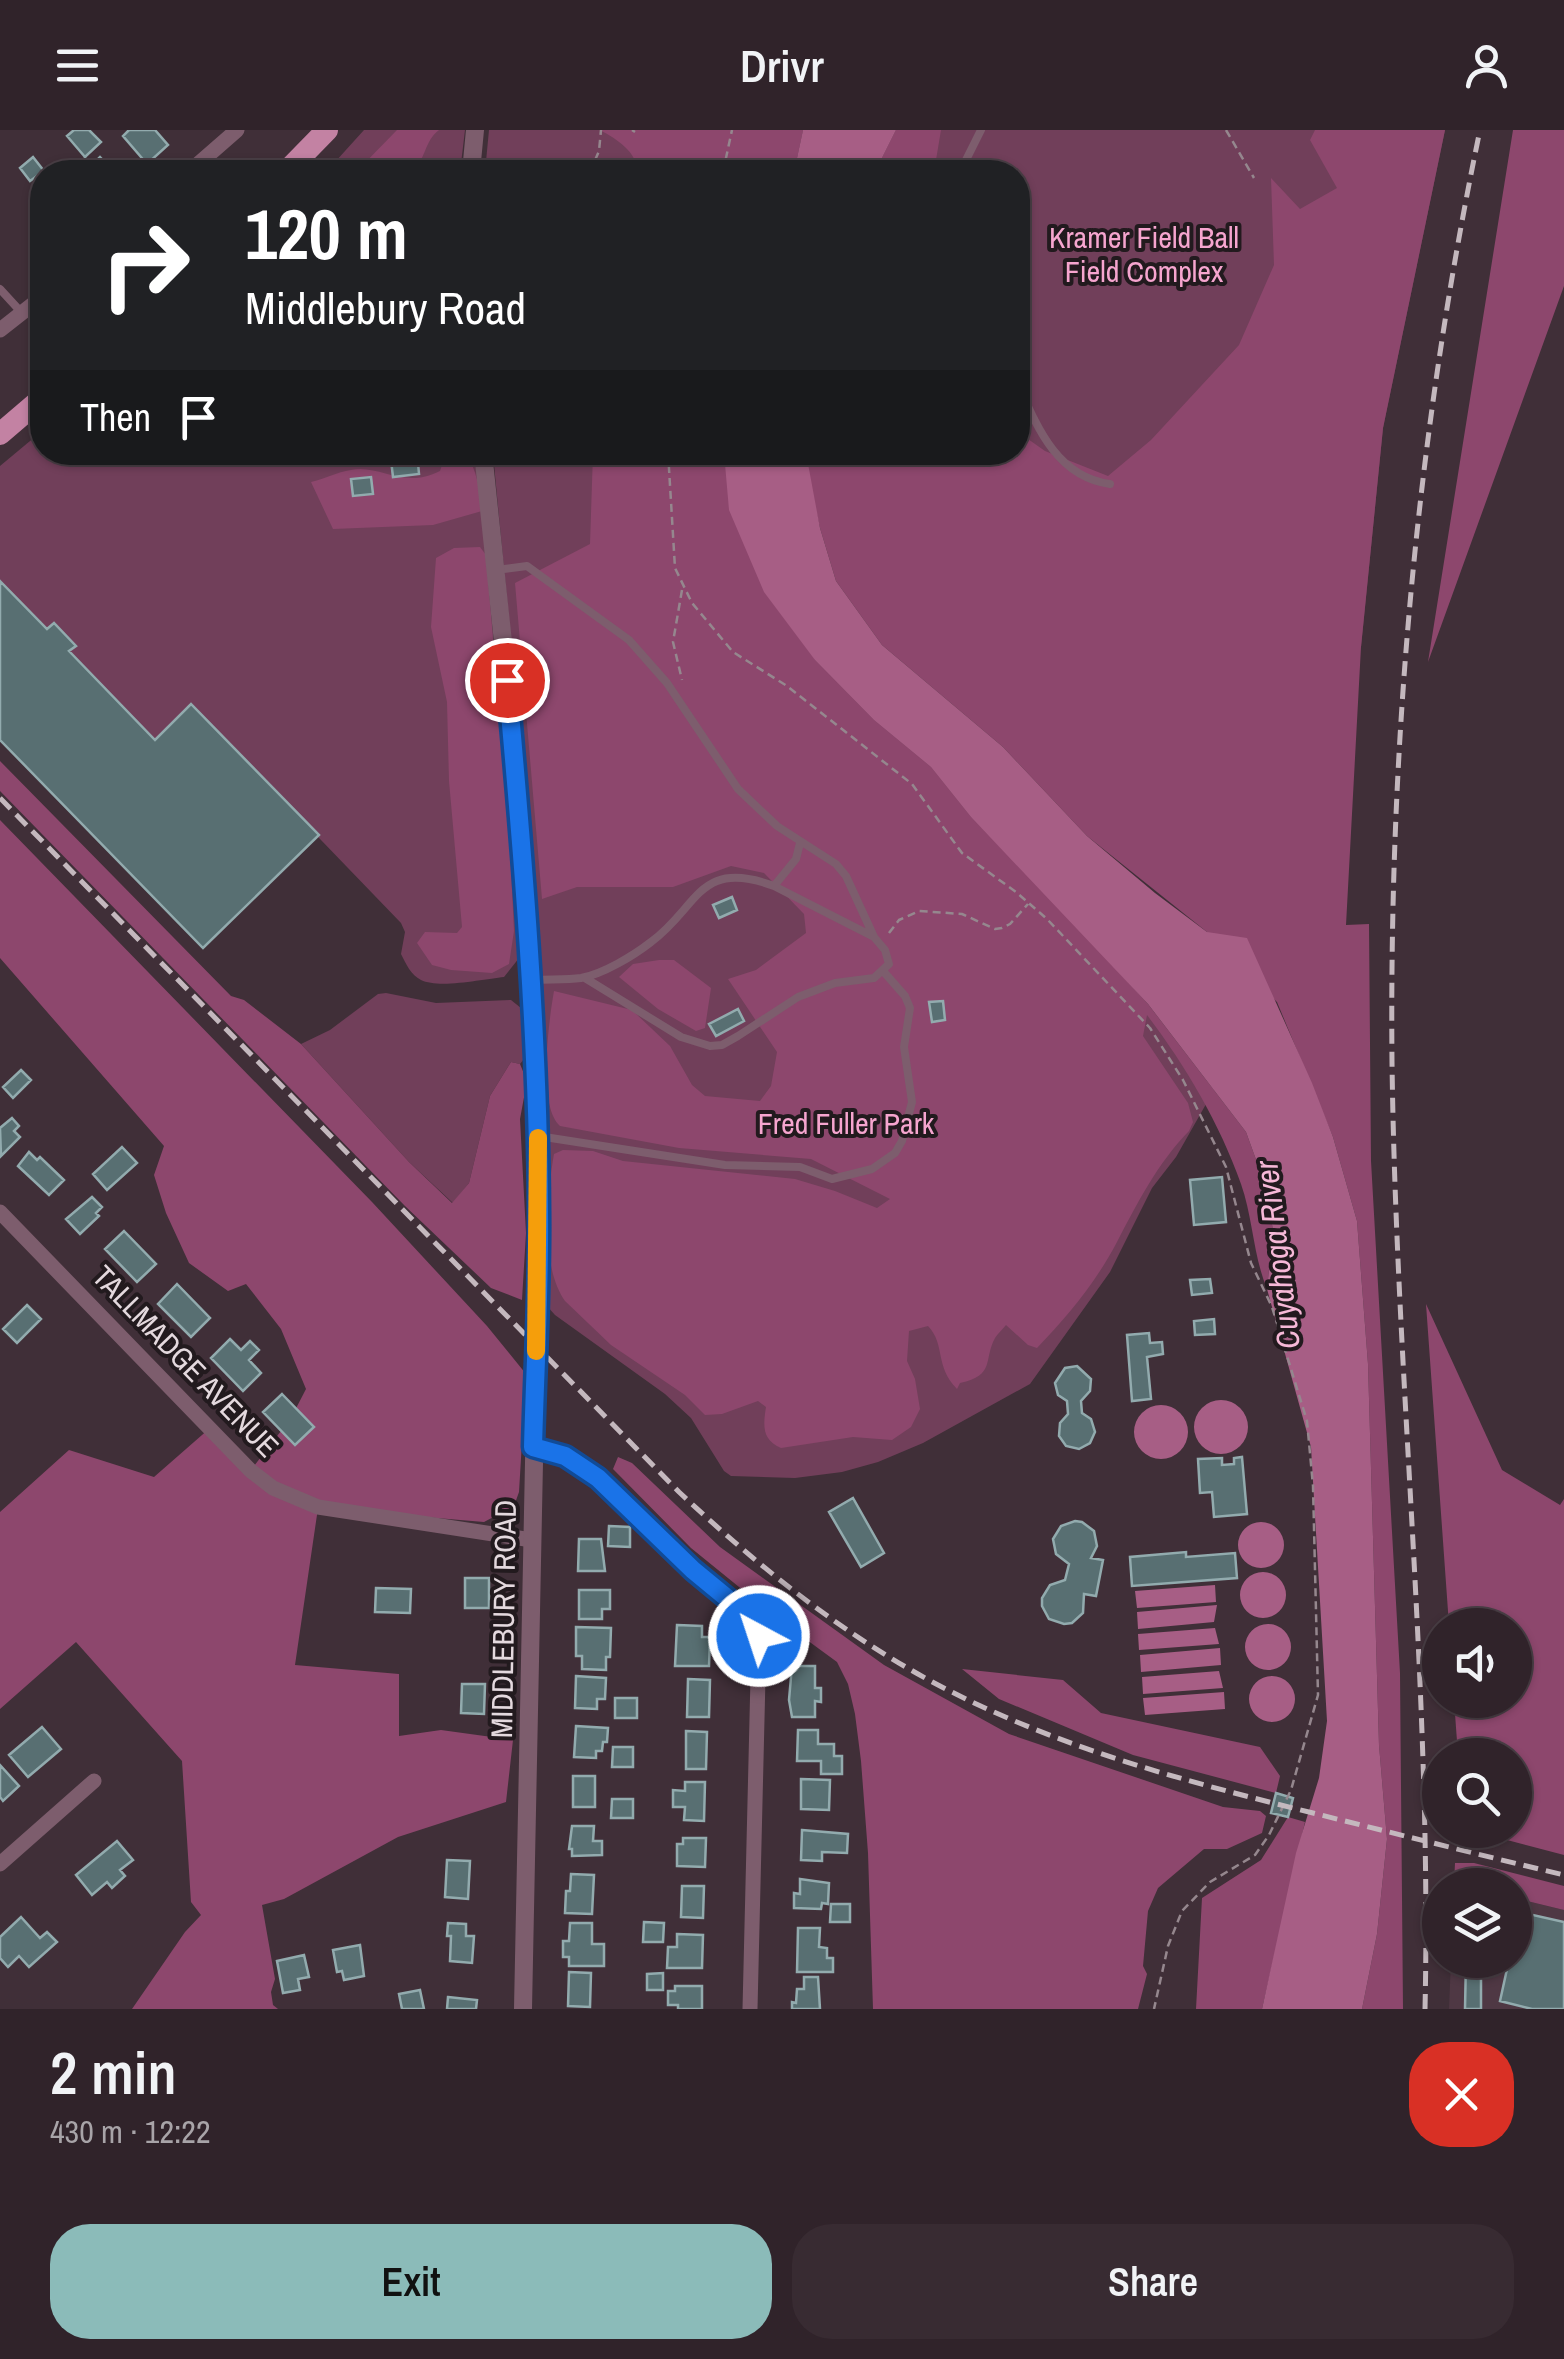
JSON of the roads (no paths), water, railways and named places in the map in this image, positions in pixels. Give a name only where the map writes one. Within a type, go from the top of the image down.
[{"type":"main road","points":[[298,160],[327,130]]},
{"type":"main road","points":[[0,434],[30,408]]},
{"type":"street","points":[[203,160],[238,130]]},
{"type":"street","points":[[472,160],[475,130]]},
{"type":"street","points":[[0,330],[30,307]]},
{"type":"street","name":"MIDDLEBURY ROAD","points":[[485,465],[531,980],[538,1136],[523,2009]]},
{"type":"street","name":"TALLMADGE AVENUE","points":[[0,1212],[251,1471],[273,1488],[318,1508],[532,1540]]},
{"type":"street","points":[[533,1447],[582,1464],[756,1625],[759,1636],[750,2009]]},
{"type":"street","points":[[0,1864],[94,1781]]},
{"type":"lane","points":[[966,160],[982,130]]},
{"type":"lane","points":[[0,289],[22,313]]},
{"type":"lane","points":[[1030,410],[1043,438],[1067,466],[1093,482],[1110,484]]},
{"type":"lane","points":[[496,570],[526,566],[628,640],[667,683],[738,789],[800,842],[836,864],[846,876],[889,964],[874,978],[835,983],[798,997],[738,1036],[710,1046],[680,1037],[585,978]]},
{"type":"lane","points":[[774,886],[796,859],[800,842]]},
{"type":"lane","points":[[531,980],[585,978],[652,942],[706,885],[731,878],[774,886],[878,940]]},
{"type":"lane","points":[[538,1136],[725,1165],[800,1167],[832,1178],[872,1169],[895,1153],[912,1102],[904,1047],[910,1008],[905,996],[882,971]]},
{"type":"water","points":[[803,130],[896,130],[881,160],[797,160]]},
{"type":"water","name":"Cuyahoga River","points":[[725,465],[808,465],[820,528],[836,581],[882,645],[1003,747],[1087,836],[1155,893],[1207,932],[1247,938],[1312,1083],[1333,1137],[1357,1221],[1368,1364],[1379,1745],[1387,1839],[1377,1934],[1362,2009],[1262,2009],[1296,1853],[1319,1778],[1327,1721],[1311,1447],[1267,1289],[1273,1231],[1267,1190],[1246,1132],[1148,1004],[971,817],[931,767],[874,720],[815,660],[764,592],[729,510]]},
{"type":"water","points":[[1221,1400],[1240,1408],[1248,1427],[1240,1446],[1221,1454],[1202,1446],[1194,1427],[1202,1408]]},
{"type":"water","points":[[1161,1405],[1180,1413],[1188,1432],[1180,1451],[1161,1459],[1142,1451],[1134,1432],[1142,1413]]},
{"type":"water","points":[[1261,1522],[1278,1528],[1284,1545],[1278,1562],[1261,1568],[1244,1562],[1238,1545],[1244,1528]]},
{"type":"water","points":[[1263,1572],[1280,1578],[1286,1595],[1280,1612],[1263,1618],[1246,1612],[1240,1595],[1246,1578]]},
{"type":"water","points":[[1215,1585],[1216,1602],[1137,1608],[1135,1591]]},
{"type":"water","points":[[1217,1605],[1214,1622],[1138,1629],[1137,1612]]},
{"type":"water","points":[[1268,1624],[1284,1631],[1291,1647],[1284,1663],[1268,1670],[1252,1663],[1245,1647],[1252,1631]]},
{"type":"water","points":[[1215,1628],[1219,1644],[1139,1650],[1138,1634]]},
{"type":"water","points":[[1220,1648],[1221,1665],[1141,1672],[1140,1655]]},
{"type":"water","points":[[1219,1671],[1223,1688],[1143,1694],[1142,1677]]},
{"type":"water","points":[[1272,1676],[1288,1683],[1295,1699],[1288,1715],[1272,1722],[1256,1715],[1249,1699],[1256,1683]]},
{"type":"water","points":[[1224,1692],[1225,1709],[1145,1715],[1143,1698]]},
{"type":"railway","points":[[1425,2009],[1419,1654],[1392,1062],[1395,828],[1423,477],[1458,245],[1480,130]]},
{"type":"railway","points":[[0,798],[679,1492],[771,1573],[836,1622],[940,1686],[1076,1745],[1217,1788],[1564,1875]]},
{"type":"park label","name":"Kramer Field Ball Field Complex","points":[[1144,254]]},
{"type":"park label","name":"Fred Fuller Park","points":[[846,1123]]}]
